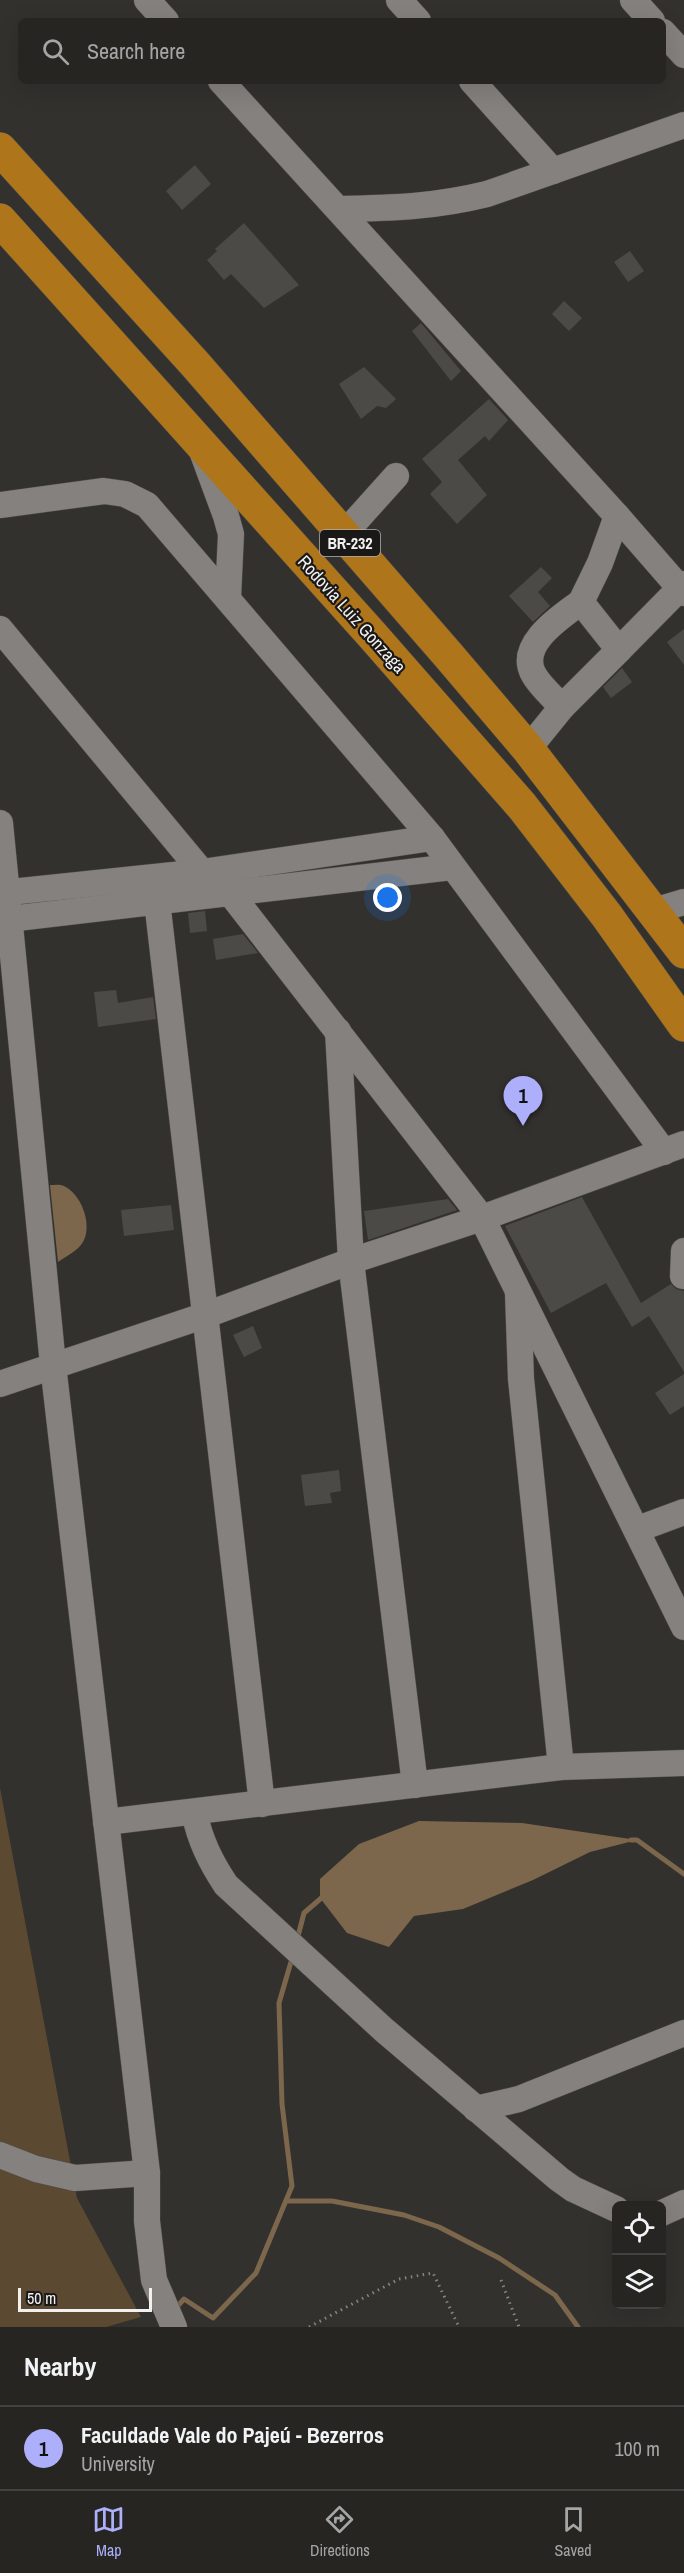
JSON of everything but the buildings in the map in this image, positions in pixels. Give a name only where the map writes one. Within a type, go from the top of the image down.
[{"type":"highway","name":"BR-232","points":[[0,149],[195,364],[528,749],[669,907],[684,952]]},
{"type":"highway","name":"Rodovia Luiz Gonzaga","points":[[0,220],[199,445],[373,636],[522,806],[607,916],[684,1025]]},
{"type":"street","points":[[147,0],[163,18]]},
{"type":"street","points":[[399,0],[415,18]]},
{"type":"street","points":[[633,0],[649,18]]},
{"type":"street","points":[[666,35],[684,55]]},
{"type":"street","points":[[224,84],[683,589],[562,706],[528,749]]},
{"type":"street","points":[[475,84],[553,171]]},
{"type":"street","points":[[339,209],[412,208],[487,194],[684,125]]},
{"type":"street","points":[[199,445],[231,534],[228,598]]},
{"type":"street","points":[[343,535],[396,476]]},
{"type":"street","points":[[0,505],[104,491],[126,494],[147,505],[432,838],[452,867],[674,1148],[482,1218],[351,1260],[206,1315],[0,1384]]},
{"type":"street","points":[[562,706],[533,674],[531,656],[536,642],[546,628],[582,602],[600,563],[617,516]]},
{"type":"street","points":[[582,602],[619,650]]},
{"type":"street","points":[[0,629],[202,872],[231,894],[482,1218],[638,1529],[684,1627]]},
{"type":"street","points":[[0,823],[6,919],[53,1365],[147,2172],[150,2255],[154,2280],[170,2320]]},
{"type":"street","points":[[4,892],[202,872],[432,838]]},
{"type":"street","points":[[6,919],[452,867]]},
{"type":"street","points":[[157,901],[262,1804]]},
{"type":"street","points":[[338,1031],[351,1260],[415,1785]]},
{"type":"street","points":[[518,1287],[521,1379],[561,1767]]},
{"type":"street","points":[[638,1529],[684,1512]]},
{"type":"street","points":[[106,1822],[561,1767],[684,1763]]},
{"type":"street","points":[[194,1812],[208,1858],[226,1885],[384,2030],[559,2179],[573,2189],[612,2207]]},
{"type":"street","points":[[476,2109],[519,2099],[684,2033]]},
{"type":"street","points":[[0,2155],[36,2169],[75,2178],[147,2172]]},
{"type":"street","points":[[666,2211],[684,2203]]},
{"type":"path","points":[[309,2327],[399,2279],[433,2272],[459,2327]]},
{"type":"path","points":[[501,2280],[519,2327]]},
{"type":"shaded area","points":[[50,1185],[64,1186],[75,1195],[80,1202],[87,1226],[82,1244],[58,1262]]},
{"type":"shaded area","points":[[0,1788],[77,2198],[141,2317],[106,2327],[0,2327]]},
{"type":"shaded area","points":[[419,1821],[522,1823],[637,1840],[590,1852],[533,1880],[463,1909],[414,1916],[389,1947],[347,1933],[320,1898],[320,1879],[359,1844]]},
{"type":"waterway","points":[[631,1840],[637,1840],[684,1874]]},
{"type":"waterway","points":[[297,1940],[304,1913],[326,1894]]},
{"type":"waterway","points":[[175,2309],[184,2299],[213,2318],[256,2273],[292,2186],[282,2104],[279,2003],[293,1955]]},
{"type":"waterway","points":[[286,2201],[332,2201],[404,2215],[439,2227],[499,2258],[555,2295],[578,2327]]},
{"type":"place","name":"Faculdade Vale do Pajeú - Bezerros","points":[[523,1126]]}]
